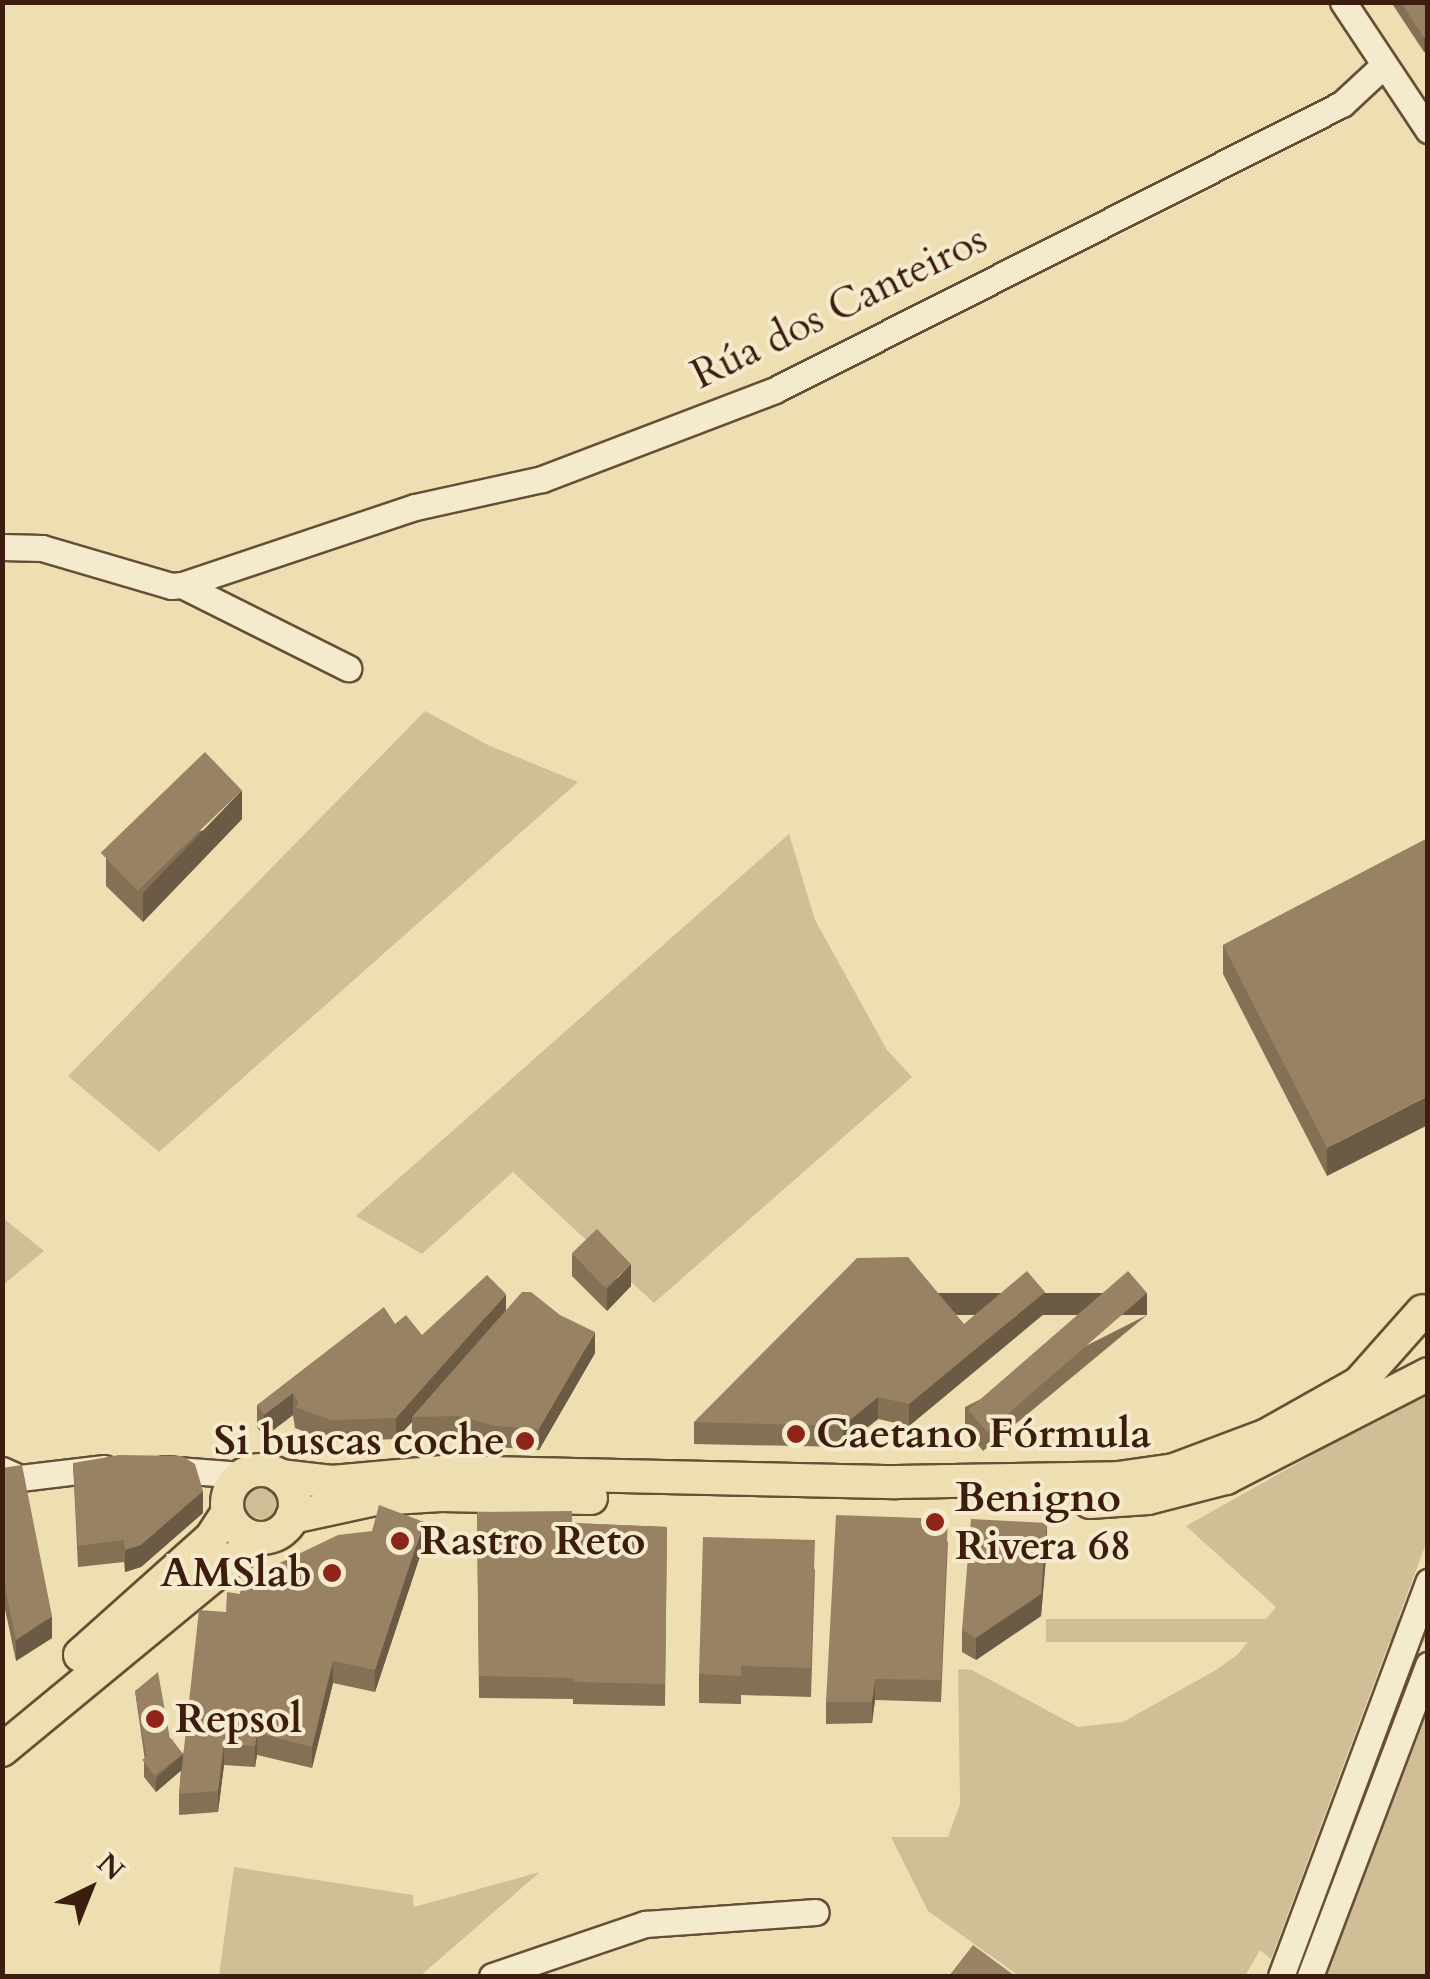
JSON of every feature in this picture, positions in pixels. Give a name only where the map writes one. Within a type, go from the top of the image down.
[{"type":"main road","points":[[1426,1307],[1417,1331],[1419,1351],[1428,1365]]},
{"type":"main road","points":[[259,1538],[239,1531],[226,1501],[236,1480],[257,1470],[332,1482],[444,1472],[896,1482],[1136,1475],[1203,1461],[1267,1435],[1344,1392],[1378,1366],[1426,1307]]},
{"type":"main road","points":[[292,1517],[376,1500],[441,1495],[956,1505],[1148,1498],[1226,1478],[1428,1374]]},
{"type":"main road","points":[[2,1750],[259,1538],[279,1533],[292,1517],[294,1499],[280,1476]]},
{"type":"main road","points":[[2,1724],[212,1538],[228,1513]]},
{"type":"street","points":[[1342,2],[1428,130]]},
{"type":"street","name":"Rúa dos Canteiros","points":[[182,585],[415,507],[542,479],[775,390],[991,277],[1159,199],[1342,104],[1384,65]]},
{"type":"street","points":[[2,547],[42,548],[171,586],[182,585],[348,668]]},
{"type":"street","points":[[2,1470],[20,1478],[102,1468],[189,1470],[229,1474],[236,1480]]},
{"type":"street","points":[[1281,1976],[1425,1589]]},
{"type":"street","points":[[1310,1976],[1428,1666]]},
{"type":"street","points":[[492,1976],[645,1924],[816,1912]]},
{"type":"shaded area","points":[[425,711],[488,745],[578,782],[159,1152],[68,1076]]},
{"type":"shaded area","points":[[789,834],[815,920],[887,1050],[912,1077],[654,1303],[513,1172],[422,1254],[356,1216]]},
{"type":"shaded area","points":[[2,1217],[44,1251],[3,1285],[2,1285]]},
{"type":"shaded area","points":[[1427,1394],[1427,1541],[1271,1959],[1260,1950],[1245,1976],[1019,1976],[928,1911],[891,1837],[948,1837],[960,1804],[958,1669],[972,1670],[1078,1727],[1123,1722],[1216,1670],[1237,1655],[1276,1607],[1186,1526]]},
{"type":"shaded area","points":[[263,1481],[277,1486],[282,1500],[277,1514],[263,1519],[249,1514],[244,1500],[249,1486]]},
{"type":"shaded area","points":[[1046,1619],[1427,1619],[1427,1642],[1046,1642]]},
{"type":"shaded area","points":[[1427,1711],[1427,1976],[1318,1976],[1375,1824]]},
{"type":"shaded area","points":[[234,1867],[413,1895],[414,1907],[540,1872],[420,1976],[219,1976]]},
{"type":"building","points":[[1401,2],[1428,2],[1428,35],[1424,38]]},
{"type":"building","points":[[205,752],[242,790],[138,891],[101,853]]},
{"type":"building","points":[[1428,838],[1428,1096],[1327,1148],[1223,945]]},
{"type":"building","points":[[597,1229],[631,1264],[606,1289],[572,1253]]},
{"type":"building","points":[[908,1257],[964,1324],[1027,1271],[1045,1292],[909,1404],[878,1397],[843,1426],[694,1422],[857,1258]]},
{"type":"building","points":[[1128,1271],[1147,1293],[987,1432],[968,1410]]},
{"type":"building","points":[[487,1275],[506,1294],[396,1418],[331,1420],[295,1407],[299,1403],[293,1393],[264,1415],[257,1405],[384,1307],[395,1324],[406,1315],[422,1335]]},
{"type":"building","points":[[522,1292],[531,1292],[560,1315],[595,1332],[539,1429],[495,1426],[458,1416],[412,1417]]},
{"type":"building","points":[[119,1455],[182,1456],[195,1464],[203,1491],[141,1545],[125,1550],[124,1540],[78,1546],[73,1463]]},
{"type":"building","points":[[22,1465],[52,1616],[16,1640],[2,1573],[2,1468]]},
{"type":"building","points":[[379,1505],[424,1522],[375,1670],[333,1661],[312,1747],[257,1733],[255,1746],[224,1743],[218,1791],[179,1794],[199,1610],[226,1612],[227,1592],[240,1594],[242,1581],[338,1535],[372,1531]]},
{"type":"building","points":[[572,1511],[572,1523],[667,1527],[665,1684],[479,1676],[477,1512]]},
{"type":"building","points":[[836,1515],[948,1519],[941,1680],[875,1679],[872,1702],[826,1702]]},
{"type":"building","points":[[971,1519],[1047,1523],[1041,1594],[976,1638],[962,1630]]},
{"type":"building","points":[[703,1537],[815,1540],[811,1668],[741,1666],[741,1676],[699,1674]]},
{"type":"building","points":[[158,1672],[170,1739],[147,1760],[135,1691]]},
{"type":"building","points":[[171,1738],[183,1754],[154,1776],[142,1760]]},
{"type":"building","points":[[973,1945],[1015,1976],[949,1976]]},
{"type":"place","name":"Caetano Fórmula","points":[[796,1434]]},
{"type":"place","name":"Si buscas coche","points":[[525,1441]]},
{"type":"place","name":"Benigno Rivera 68","points":[[935,1522]]},
{"type":"place","name":"Rastro Reto","points":[[400,1541]]},
{"type":"place","name":"AMSlab","points":[[332,1573]]},
{"type":"place","name":"Repsol","points":[[155,1719]]}]
